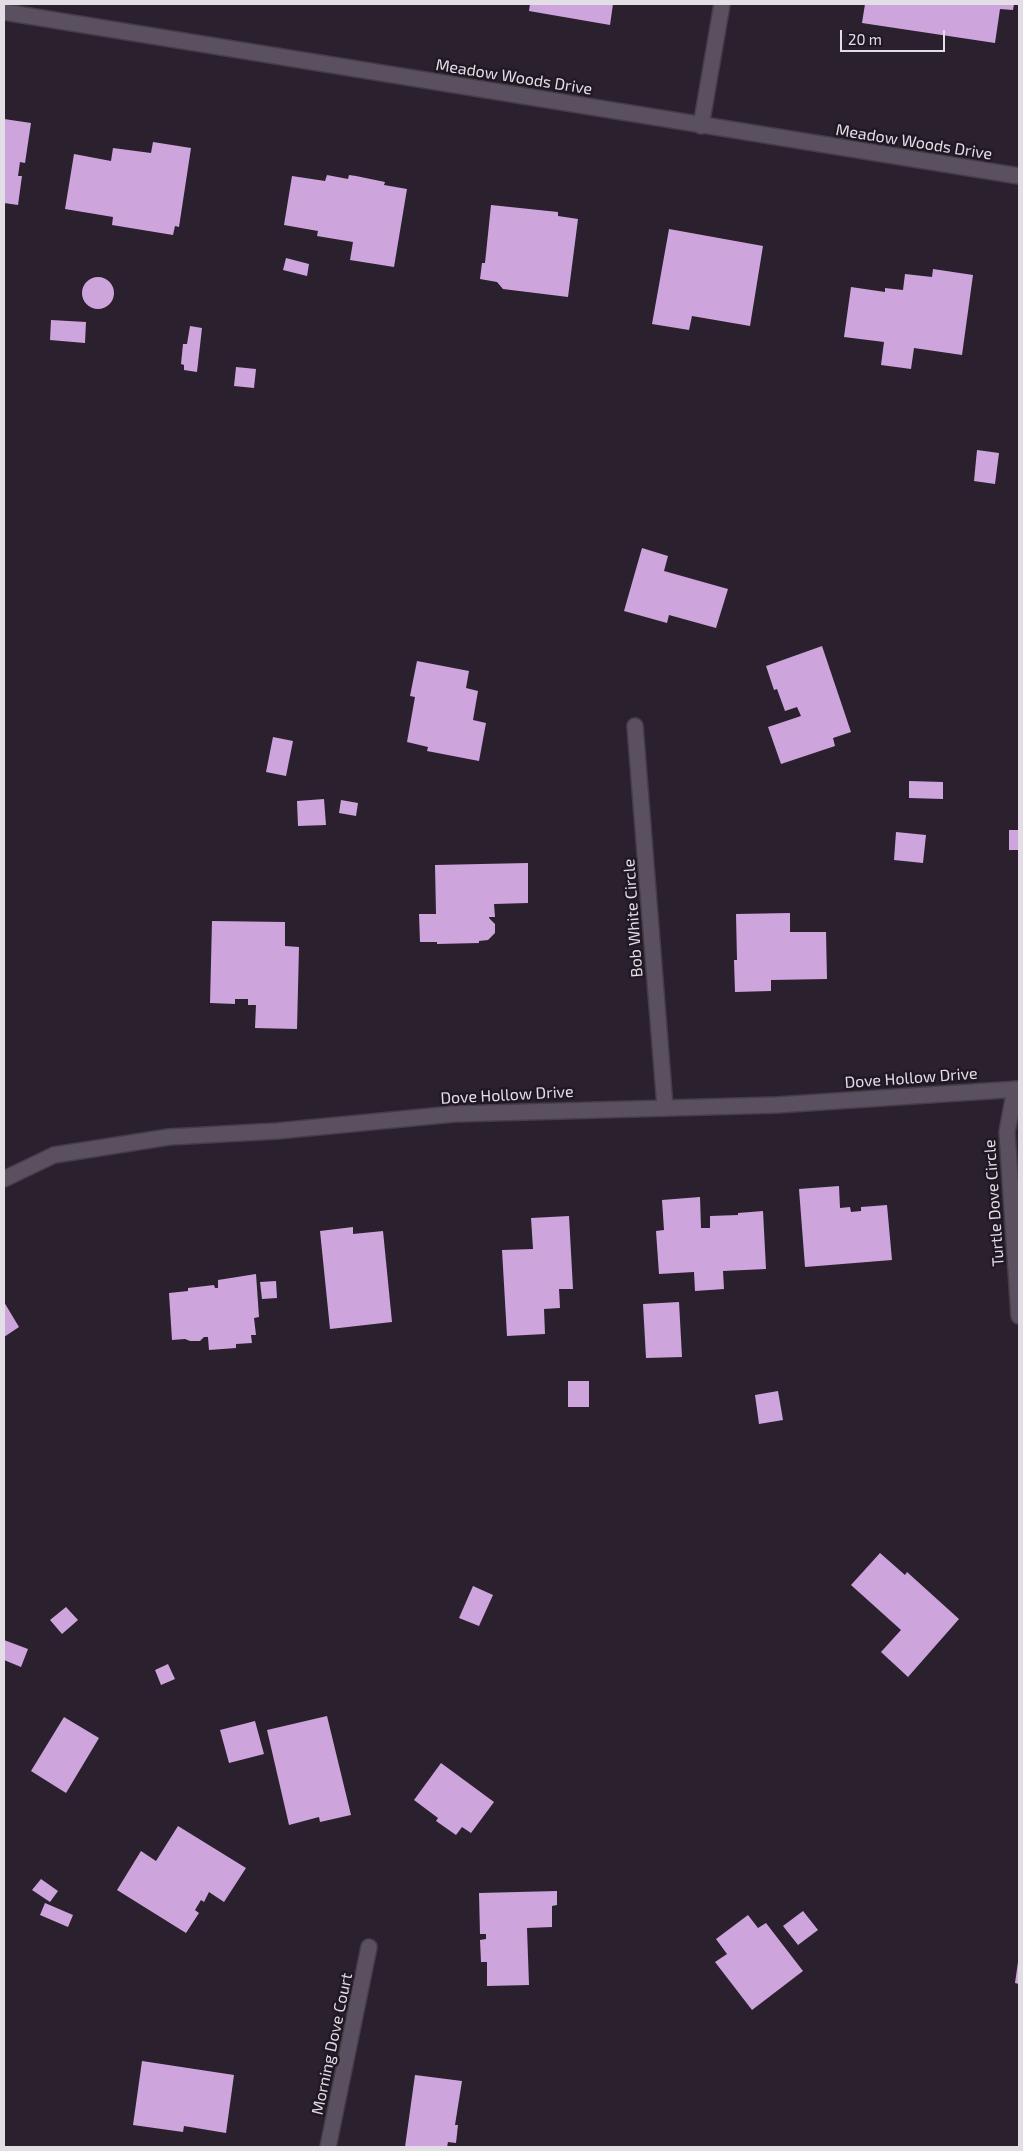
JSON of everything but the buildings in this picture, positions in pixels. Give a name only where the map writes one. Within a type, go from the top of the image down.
[{"type":"street","points":[[701,126],[722,4]]},
{"type":"street","name":"Meadow Woods Drive","points":[[4,12],[1019,176]]},
{"type":"street","name":"Bob White Circle","points":[[635,726],[665,1106]]},
{"type":"street","name":"Dove Hollow Drive","points":[[4,1179],[54,1155],[170,1137],[277,1131],[454,1114],[665,1106],[776,1105],[1017,1089]]},
{"type":"street","name":"Turtle Dove Circle","points":[[1017,1089],[1007,1132],[1019,1316]]},
{"type":"street","name":"Morning Dove Court","points":[[328,2147],[369,1947]]}]
